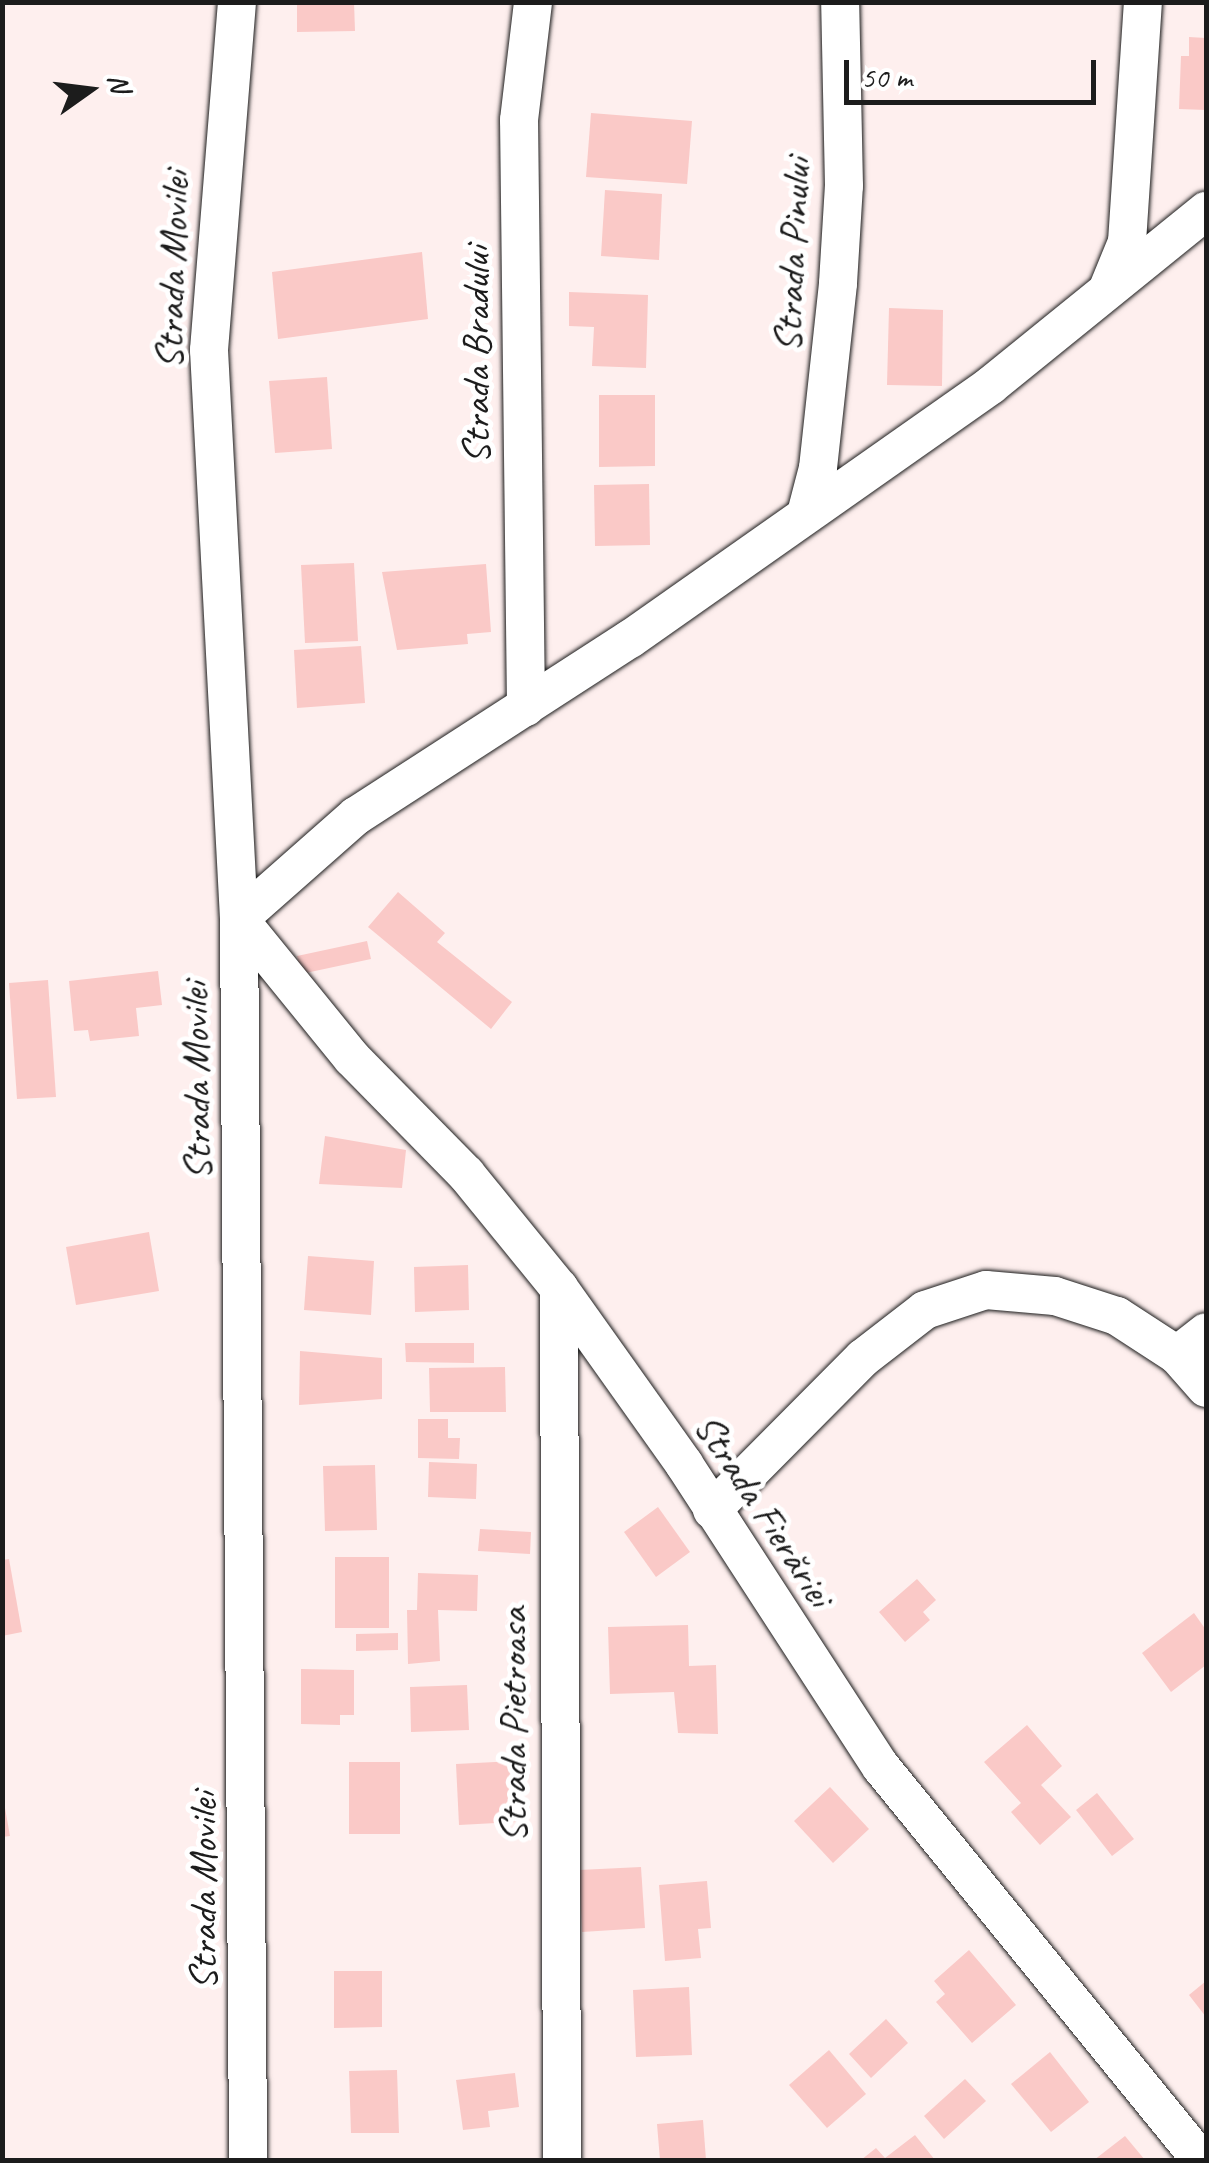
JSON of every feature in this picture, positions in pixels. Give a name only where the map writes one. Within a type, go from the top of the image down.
[{"type":"street","name":"Strada Movilei","points":[[237,2],[209,350],[239,919],[248,2160]]},
{"type":"street","name":"Strada Bradului","points":[[526,707],[520,120],[533,2]]},
{"type":"street","name":"Strada Pinului","points":[[807,510],[820,449],[838,282],[844,186],[840,2]]},
{"type":"street","points":[[1098,300],[1118,275],[1127,242],[1143,2]]},
{"type":"street","points":[[239,919],[356,816],[526,707],[991,384],[1206,210]]},
{"type":"street","name":"Strada Fierăriei","points":[[239,919],[352,1058],[466,1174],[559,1288],[882,1767],[1201,2160]]},
{"type":"street","name":"Strada Pietroasa","points":[[559,1288],[562,2160]]},
{"type":"street","points":[[712,1510],[863,1358],[925,1310],[986,1290],[1056,1296],[1192,1343],[1206,1388]]},
{"type":"building","points":[[297,2],[354,2],[355,31],[297,32]]},
{"type":"building","points":[[1189,37],[1206,38],[1206,110],[1179,109],[1181,56],[1189,56]]},
{"type":"building","points":[[591,113],[692,121],[687,184],[586,177]]},
{"type":"building","points":[[605,190],[662,194],[659,260],[601,256]]},
{"type":"building","points":[[422,252],[428,319],[278,339],[272,272]]},
{"type":"building","points":[[569,292],[648,295],[646,368],[592,366],[594,327],[569,326]]},
{"type":"building","points":[[889,308],[943,310],[942,386],[887,385]]},
{"type":"building","points":[[327,377],[332,449],[275,453],[269,381]]},
{"type":"building","points":[[599,395],[655,395],[655,466],[599,467]]},
{"type":"building","points":[[649,484],[650,545],[595,546],[594,485]]},
{"type":"building","points":[[354,563],[358,641],[305,643],[301,565]]},
{"type":"building","points":[[486,564],[491,632],[467,634],[468,644],[397,650],[382,572]]},
{"type":"building","points":[[361,646],[365,703],[297,708],[294,650]]},
{"type":"building","points":[[398,892],[445,933],[437,942],[512,1002],[491,1029],[368,927]]},
{"type":"building","points":[[367,941],[371,959],[301,974],[297,956]]},
{"type":"building","points":[[158,971],[162,1005],[136,1008],[139,1036],[90,1041],[88,1030],[74,1031],[69,981]]},
{"type":"building","points":[[48,980],[56,1097],[17,1099],[9,983]]},
{"type":"building","points":[[325,1136],[406,1150],[402,1188],[319,1184]]},
{"type":"building","points":[[149,1232],[159,1291],[76,1305],[66,1247]]},
{"type":"building","points":[[308,1256],[374,1261],[371,1315],[304,1310]]},
{"type":"building","points":[[468,1265],[469,1310],[415,1312],[414,1267]]},
{"type":"building","points":[[405,1343],[474,1343],[474,1363],[406,1362]]},
{"type":"building","points":[[300,1351],[382,1358],[382,1399],[299,1405]]},
{"type":"building","points":[[505,1367],[506,1412],[430,1412],[429,1368]]},
{"type":"building","points":[[418,1419],[448,1419],[448,1438],[460,1438],[459,1459],[418,1458]]},
{"type":"building","points":[[429,1462],[477,1464],[476,1499],[428,1497]]},
{"type":"building","points":[[375,1465],[377,1530],[325,1531],[323,1466]]},
{"type":"building","points":[[658,1507],[690,1552],[656,1577],[624,1532]]},
{"type":"building","points":[[480,1529],[531,1532],[530,1554],[478,1551]]},
{"type":"building","points":[[335,1557],[389,1557],[389,1628],[335,1628]]},
{"type":"building","points":[[9,1559],[22,1632],[2,1636],[2,1560]]},
{"type":"building","points":[[418,1573],[478,1575],[477,1611],[438,1610],[440,1661],[408,1664],[407,1610],[417,1610]]},
{"type":"building","points":[[917,1579],[936,1600],[923,1612],[930,1620],[905,1642],[879,1612]]},
{"type":"building","points":[[1194,1613],[1206,1630],[1206,1665],[1171,1692],[1142,1653]]},
{"type":"building","points":[[688,1625],[689,1666],[716,1665],[718,1734],[678,1733],[674,1692],[610,1694],[608,1627]]},
{"type":"building","points":[[398,1633],[398,1650],[356,1651],[356,1634]]},
{"type":"building","points":[[301,1669],[354,1670],[354,1715],[340,1715],[340,1725],[301,1724]]},
{"type":"building","points":[[467,1685],[469,1730],[411,1732],[410,1687]]},
{"type":"building","points":[[1027,1725],[1062,1766],[1041,1785],[1071,1817],[1040,1845],[1011,1812],[1021,1803],[984,1762]]},
{"type":"building","points":[[515,1761],[517,1822],[459,1825],[456,1764]]},
{"type":"building","points":[[349,1762],[400,1762],[400,1834],[349,1834]]},
{"type":"building","points":[[830,1787],[869,1829],[833,1863],[794,1821]]},
{"type":"building","points":[[2,1791],[10,1836],[2,1837]]},
{"type":"building","points":[[1097,1793],[1134,1839],[1112,1856],[1076,1810]]},
{"type":"building","points":[[641,1867],[645,1928],[582,1932],[579,1870]]},
{"type":"building","points":[[707,1881],[711,1928],[698,1929],[701,1958],[665,1961],[659,1885]]},
{"type":"building","points":[[969,1950],[1016,2005],[972,2043],[936,2002],[945,1994],[934,1981]]},
{"type":"building","points":[[334,1971],[382,1971],[382,2027],[334,2028]]},
{"type":"building","points":[[1206,1981],[1206,2017],[1189,1995]]},
{"type":"building","points":[[689,1987],[692,2055],[636,2057],[633,1990]]},
{"type":"building","points":[[886,2019],[908,2043],[871,2078],[849,2054]]},
{"type":"building","points":[[829,2050],[866,2094],[827,2128],[789,2085]]},
{"type":"building","points":[[1050,2052],[1089,2102],[1051,2132],[1011,2084]]},
{"type":"building","points":[[397,2070],[399,2133],[351,2133],[349,2071]]},
{"type":"building","points":[[515,2073],[519,2107],[488,2111],[490,2127],[463,2130],[456,2080]]},
{"type":"building","points":[[965,2079],[986,2101],[944,2139],[924,2116]]},
{"type":"building","points":[[703,2120],[706,2160],[660,2160],[657,2124]]},
{"type":"building","points":[[915,2135],[935,2160],[861,2160],[876,2148],[885,2158]]},
{"type":"building","points":[[1125,2136],[1145,2160],[1094,2160]]}]
